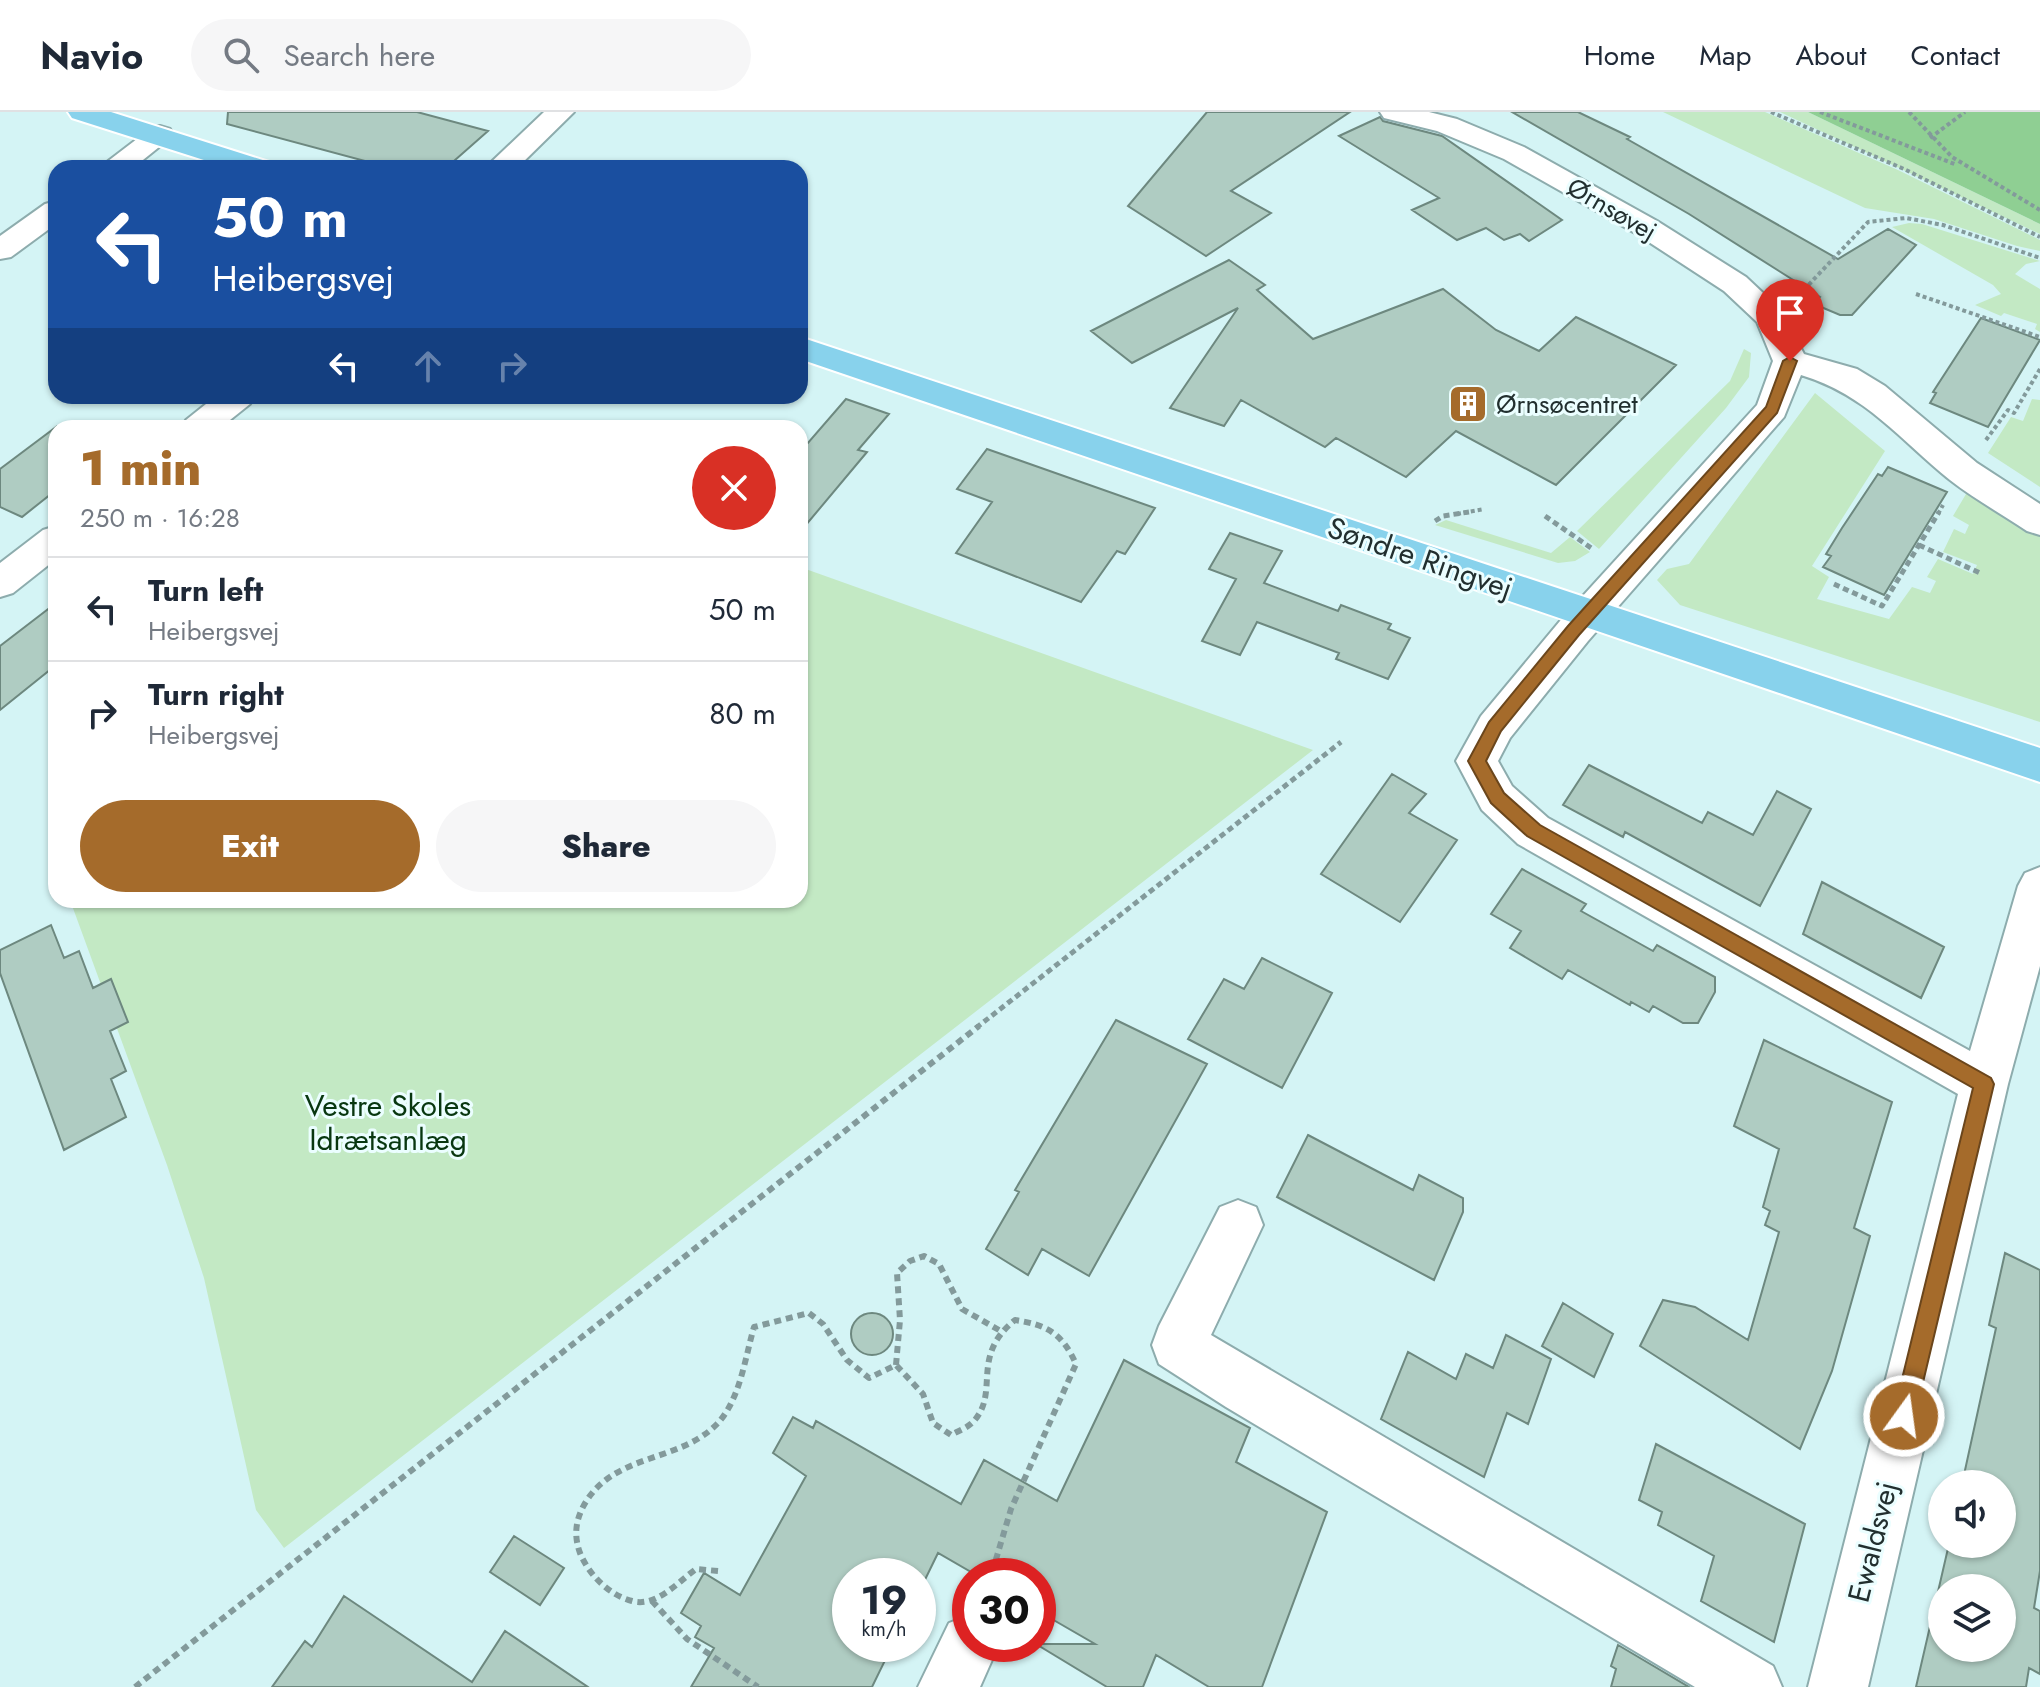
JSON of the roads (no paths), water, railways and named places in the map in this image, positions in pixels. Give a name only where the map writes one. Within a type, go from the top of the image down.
[{"type":"main road","points":[[82,112],[235,160]]},
{"type":"main road","name":"Søndre Ringvej","points":[[808,351],[2040,765]]},
{"type":"street","points":[[509,160],[560,112]]},
{"type":"street","name":"Ørnsøvej","points":[[1394,112],[1447,125],[1514,153],[1646,227],[1713,269],[1735,284],[1770,317],[1790,361]]},
{"type":"street","points":[[125,160],[160,135]]},
{"type":"street","points":[[0,250],[48,216]]},
{"type":"street","points":[[1984,1084],[1533,831],[1497,798],[1477,761],[1495,727],[1588,615],[1772,409],[1790,361],[1845,377],[1873,394],[1964,472],[2040,522]]},
{"type":"street","points":[[208,420],[228,404]]},
{"type":"street","points":[[0,583],[48,545]]},
{"type":"street","name":"Ewaldsvej","points":[[1838,1687],[1984,1084],[2040,886]]},
{"type":"street","points":[[1238,1225],[1178,1345],[1245,1388],[1752,1687]]},
{"type":"street","points":[[948,1687],[961,1662]]},
{"type":"place","name":"Ørnsøcentret","points":[[1468,404]]},
{"type":"park label","name":"Vestre Skoles Idrætsanlæg","points":[[388,1123]]}]
